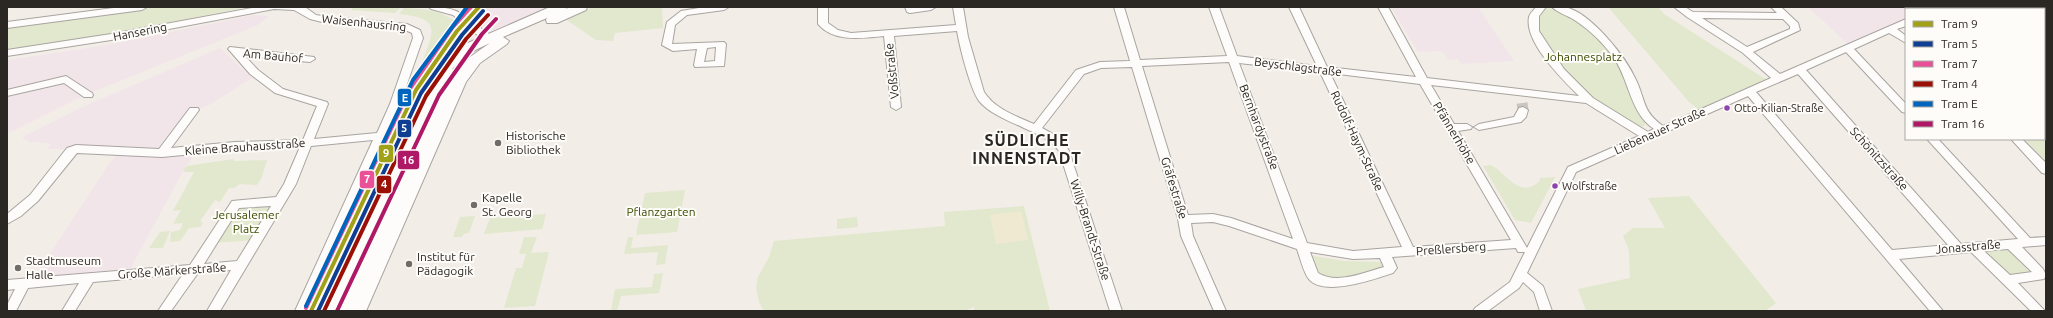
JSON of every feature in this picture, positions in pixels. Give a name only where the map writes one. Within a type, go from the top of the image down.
[{"type":"main road","points":[[357,311],[453,81],[472,55],[493,41],[561,7]]},
{"type":"main road","points":[[344,311],[437,94],[442,71],[460,54],[582,7]]},
{"type":"main road","points":[[328,311],[437,94],[453,81],[493,41]]},
{"type":"street","points":[[7,25],[102,10],[142,7]]},
{"type":"street","name":"Hansering","points":[[7,53],[111,37],[272,7]]},
{"type":"street","points":[[275,7],[298,8]]},
{"type":"street","points":[[434,7],[455,10],[493,41]]},
{"type":"street","points":[[702,46],[674,48],[667,45],[670,24],[675,18],[684,13],[724,7]]},
{"type":"street","name":"Voßstraße","points":[[822,7],[823,24],[835,32],[851,36],[961,28]]},
{"type":"street","points":[[910,7],[910,10],[931,7]]},
{"type":"street","name":"Willy-Brandt-Straße","points":[[958,7],[961,28],[980,92],[984,100],[1004,115],[1036,128],[1053,138],[1064,151],[1116,311]]},
{"type":"street","name":"Gräfestraße","points":[[1119,7],[1184,219],[1187,236],[1220,311]]},
{"type":"street","name":"Bernhardystraße","points":[[1214,7],[1304,247]]},
{"type":"street","name":"Rudolf-Haym-Straße","points":[[1294,7],[1410,252]]},
{"type":"street","name":"Pfännerhöhe","points":[[1383,7],[1424,82],[1518,244],[1528,256]]},
{"type":"street","points":[[1541,7],[1534,16],[1534,30],[1539,41],[1560,71],[1589,100],[1648,136]]},
{"type":"street","points":[[1557,7],[1574,15],[1588,25],[1613,52],[1630,76],[1648,119],[1662,130]]},
{"type":"street","points":[[1679,7],[1746,51],[1779,79]]},
{"type":"street","points":[[1746,51],[1795,30],[1795,25],[1776,7]]},
{"type":"street","name":"Waisenhausring","points":[[298,8],[317,18],[402,27],[417,32],[418,41],[395,104],[301,311]]},
{"type":"street","points":[[1689,15],[1785,16]]},
{"type":"street","name":"Liebenauer Straße","points":[[1480,311],[1515,285],[1521,275],[1528,256],[1572,170],[1905,22]]},
{"type":"street","points":[[1890,29],[1905,39]]},
{"type":"street","name":"Voßstraße","points":[[888,34],[896,107]]},
{"type":"street","points":[[1848,48],[1905,109]]},
{"type":"street","name":"Am Bauhof","points":[[306,143],[323,104],[279,91],[254,72],[235,51],[310,59]]},
{"type":"street","name":"Beyschlagstraße","points":[[1036,128],[1080,72],[1100,65],[1135,62],[1233,59],[1424,82],[1521,102],[1589,100]]},
{"type":"street","name":"Schönitzstraße","points":[[1800,70],[1958,248]]},
{"type":"street","points":[[8,93],[66,79],[88,95]]},
{"type":"street","points":[[1750,92],[1937,311]]},
{"type":"street","points":[[1479,127],[1517,120],[1521,117],[1521,102]]},
{"type":"street","name":"Kleine Brauhausstraße","points":[[162,153],[194,110]]},
{"type":"street","points":[[1626,122],[1640,122],[1648,119]]},
{"type":"street","points":[[1451,128],[1467,127]]},
{"type":"street","name":"Kleine Brauhausstraße","points":[[162,153],[235,146],[306,143],[380,136]]},
{"type":"street","points":[[1933,140],[2028,243]]},
{"type":"street","points":[[2017,140],[2046,170]]},
{"type":"street","points":[[213,311],[290,184],[306,143]]},
{"type":"street","points":[[7,220],[17,214],[34,198],[71,151],[162,153]]},
{"type":"street","points":[[164,311],[194,269],[236,204],[279,201]]},
{"type":"street","name":"Preßlersberg","points":[[1184,219],[1213,218],[1231,222],[1304,247],[1353,255],[1385,255],[1518,244]]},
{"type":"street","name":"Jonasstraße","points":[[1890,255],[2046,241]]},
{"type":"street","points":[[2007,280],[2040,276],[2039,272],[2011,244]]},
{"type":"street","points":[[1304,247],[1313,276],[1326,282],[1341,281],[1389,270],[1391,268],[1391,264],[1385,255]]},
{"type":"street","points":[[1973,247],[2039,311]]},
{"type":"street","name":"Große Märkerstraße","points":[[7,285],[241,265]]},
{"type":"street","points":[[1521,275],[1535,282],[1542,294],[1546,311]]},
{"type":"street","points":[[68,311],[90,277]]},
{"type":"street","points":[[10,311],[24,284]]},
{"type":"shaded area","points":[[486,7],[552,7],[489,33],[473,19]]},
{"type":"shaded area","points":[[1391,7],[1478,7],[1514,61],[1461,64],[1458,59],[1448,60],[1444,53],[1440,51],[1418,52]]},
{"type":"shaded area","points":[[1808,7],[1938,7],[1905,8],[1905,22],[1851,47]]},
{"type":"shaded area","points":[[254,15],[269,16],[258,25],[83,96],[7,134],[7,60],[107,45]]},
{"type":"shaded area","points":[[220,48],[252,78],[211,104],[183,116],[156,150],[47,149],[51,144],[31,143],[22,137],[80,108]]},
{"type":"shaded area","points":[[119,153],[195,154],[186,166],[128,273],[33,280],[108,165]]},
{"type":"green space","points":[[150,7],[247,7],[96,37],[7,50],[7,28],[101,16]]},
{"type":"green space","points":[[353,7],[400,8],[395,13],[351,10]]},
{"type":"green space","points":[[593,7],[662,7],[663,28],[615,33],[613,41],[596,40],[565,19]]},
{"type":"green space","name":"Johannesplatz","points":[[1550,7],[1565,13],[1579,22],[1602,44],[1621,71],[1643,116],[1645,126],[1637,127],[1589,100],[1563,71],[1538,32],[1539,10]]},
{"type":"green space","points":[[1608,7],[1658,7],[1664,14],[1770,82],[1702,112],[1689,102]]},
{"type":"green space","points":[[404,8],[434,11],[447,16],[460,25],[421,79],[422,67],[431,36],[431,28],[427,22],[417,17],[399,14]]},
{"type":"green space","points":[[465,29],[473,36],[471,41],[436,69]]},
{"type":"green space","points":[[2045,65],[2046,65],[2046,161],[2025,140],[2045,140]]},
{"type":"green space","points":[[391,129],[380,155],[382,156],[345,236],[342,236],[376,156]]},
{"type":"green space","points":[[234,159],[234,161],[267,160],[261,179],[257,185],[240,184],[234,188],[229,188],[220,202],[215,200],[200,221],[203,223],[200,227],[189,228],[180,241],[170,242],[171,232],[180,230],[183,223],[173,224],[181,210],[173,211],[194,172],[183,172],[186,166]]},
{"type":"green space","points":[[1491,165],[1513,183],[1525,188],[1539,182],[1540,178],[1555,177],[1531,223],[1515,220],[1483,166]]},
{"type":"green space","name":"Pflanzgarten","points":[[685,190],[677,232],[636,235],[645,193]]},
{"type":"green space","points":[[1689,196],[1776,303],[1765,311],[1586,311],[1578,289],[1630,278],[1629,250],[1623,236],[1633,228],[1665,228],[1648,198]]},
{"type":"green space","name":"Jerusalemer Platz","points":[[279,201],[256,240],[211,243],[236,204]]},
{"type":"green space","points":[[1024,206],[1050,311],[973,311],[975,306],[965,311],[764,311],[759,302],[756,288],[758,277],[769,257],[774,241],[945,226],[944,212]]},
{"type":"green space","points":[[546,214],[542,229],[484,234],[490,218]]},
{"type":"green space","points":[[475,216],[469,233],[463,234],[462,237],[453,237],[460,217]]},
{"type":"green space","points":[[857,217],[858,227],[837,229],[837,219]]},
{"type":"green space","points":[[170,231],[163,248],[149,248],[160,232]]},
{"type":"green space","points":[[524,237],[537,237],[531,253],[549,252],[535,306],[504,308],[516,268],[522,268],[526,254],[519,254]]},
{"type":"green space","points":[[628,237],[633,237],[631,248],[668,245],[665,264],[656,265],[658,252],[624,254]]},
{"type":"green space","points":[[2010,250],[2036,273],[2012,278],[1986,254],[1986,252]]},
{"type":"green space","points":[[1308,255],[1344,261],[1382,262],[1385,267],[1334,280],[1320,278]]},
{"type":"green space","points":[[663,273],[659,293],[621,296],[617,311],[611,311],[615,289],[652,287],[654,274]]},
{"type":"sand","points":[[1021,211],[1028,240],[996,244],[990,215]]},
{"type":"tunnel","points":[[1522,103],[1523,110]]},
{"type":"tram line","name":"E","points":[[306,306],[413,80],[467,7]]},
{"type":"tram line","name":"7","points":[[306,308],[411,87],[452,28],[471,7]]},
{"type":"tram line","name":"9","points":[[311,311],[416,90],[457,31],[479,7]]},
{"type":"tram line","name":"5","points":[[318,311],[421,93],[462,35],[483,11]]},
{"type":"tram line","name":"4","points":[[324,311],[426,96],[466,39],[488,15]]},
{"type":"tram line","name":"16","points":[[337,311],[439,95],[482,34],[496,19]]},
{"type":"tram line","points":[[322,289],[345,250]]},
{"type":"place","name":"Otto-Kilian-Straße","points":[[1727,108]]},
{"type":"place","name":"Historische Bibliothek","points":[[498,143]]},
{"type":"place","name":"Wolfstraße","points":[[1555,186]]},
{"type":"place","name":"Kapelle St. Georg","points":[[474,205]]},
{"type":"place","name":"Institut für Pädagogik","points":[[409,264]]},
{"type":"place","name":"Stadtmuseum Halle","points":[[18,268]]},
{"type":"district","name":"SÜDLICHE INNENSTADT","points":[[1027,149]]}]
